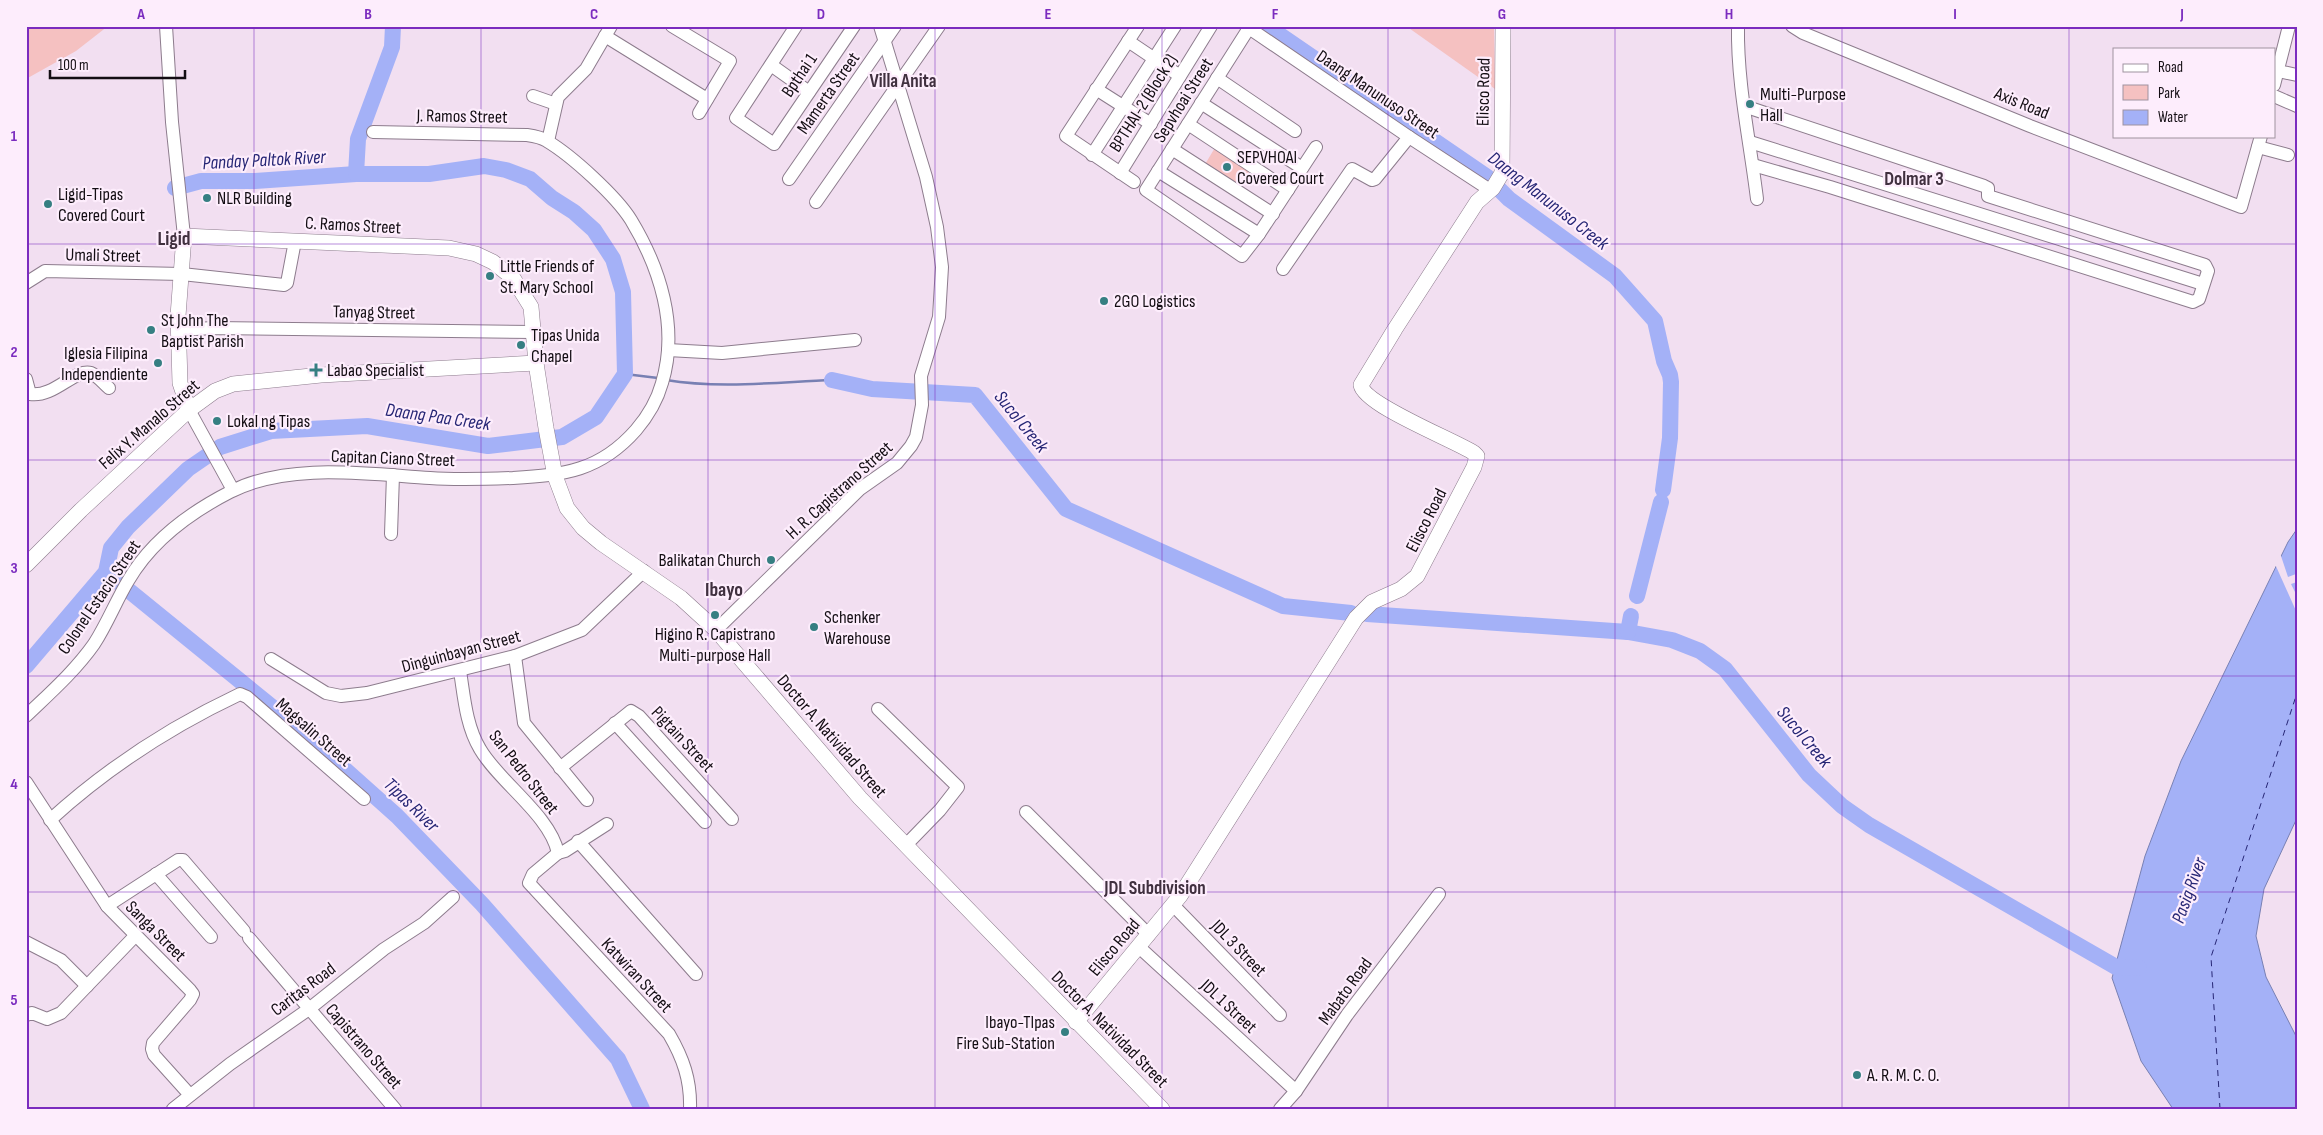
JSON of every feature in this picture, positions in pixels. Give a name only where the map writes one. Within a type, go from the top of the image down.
[{"type":"main road","name":"Elisco Road","points":[[1076,1022],[1173,906],[1206,858],[1356,618],[1372,602],[1401,589],[1417,576],[1474,467],[1477,456],[1474,453],[1390,410],[1364,394],[1361,386],[1467,217],[1477,202],[1494,186],[1502,173],[1503,26]]},
{"type":"main road","name":"C. Ramos Street","points":[[184,236],[449,248],[476,254],[493,262],[513,278],[531,307],[535,332]]},
{"type":"main road","points":[[184,236],[178,330],[180,383],[189,410]]},
{"type":"main road","name":"Doctor A. Natividad Street","points":[[535,332],[536,363],[546,428],[555,476],[567,508],[584,528],[601,543],[681,598],[716,630],[860,798],[1162,1109]]},
{"type":"main road","name":"Felix Y. Manalo Street","points":[[26,565],[81,510],[189,410],[215,391],[233,384],[321,375],[536,363]]},
{"type":"street","points":[[166,26],[177,173],[184,236]]},
{"type":"street","points":[[672,26],[730,61],[699,113]]},
{"type":"street","points":[[796,26],[770,65],[809,92]]},
{"type":"street","name":"Bpthai 1","points":[[770,65],[736,118],[774,144],[854,26]]},
{"type":"street","name":"H. R. Capistrano Street","points":[[716,630],[860,489],[887,471],[902,457],[916,437],[922,399],[921,383],[939,317],[942,267],[937,227],[926,177],[880,26]]},
{"type":"street","name":"Mamerta Street","points":[[789,179],[895,26]]},
{"type":"street","points":[[816,202],[897,83],[939,26]]},
{"type":"street","points":[[1134,182],[1066,136],[1138,26]]},
{"type":"street","points":[[1092,154],[1175,26]]},
{"type":"street","name":"BPTHAI-2 (Block 2)","points":[[1120,174],[1211,26]]},
{"type":"street","points":[[1738,26],[1742,98],[1757,199]]},
{"type":"street","name":"Axis Road","points":[[1792,26],[1803,33],[2030,126],[2241,207],[2259,142]]},
{"type":"street","name":"Daang Manunuso Street","points":[[1248,27],[1409,138],[1494,186]]},
{"type":"street","name":"Sepvhoai Street","points":[[1248,27],[1146,190],[1239,255],[1244,254],[1259,234]]},
{"type":"street","points":[[2276,78],[2290,27]]},
{"type":"street","points":[[548,141],[558,97],[586,69],[608,31],[707,99]]},
{"type":"street","points":[[1128,41],[1180,76]]},
{"type":"street","points":[[2278,71],[2297,75]]},
{"type":"street","points":[[1217,78],[1295,131]]},
{"type":"street","points":[[1096,89],[1151,124]]},
{"type":"street","points":[[533,96],[556,104]]},
{"type":"street","points":[[2276,97],[2297,106]]},
{"type":"street","points":[[1201,103],[1302,168]]},
{"type":"street","points":[[1744,106],[1988,188],[1988,196],[1976,233]]},
{"type":"street","points":[[1188,124],[1288,190]]},
{"type":"street","name":"J. Ramos Street","points":[[373,132],[526,135],[548,141],[590,176],[616,201],[630,219],[656,268],[665,302],[668,350],[663,380],[649,414],[622,446],[593,464],[555,476]]},
{"type":"street","points":[[1283,269],[1352,169],[1375,179],[1409,138]]},
{"type":"street","points":[[1750,142],[2203,284]]},
{"type":"street","points":[[2259,142],[2288,155]]},
{"type":"street","points":[[1158,171],[1259,234],[1316,147]]},
{"type":"street","points":[[1172,149],[1273,214]]},
{"type":"street","points":[[1753,165],[1830,186],[2193,302],[2199,299],[2208,271],[2205,264],[1988,196]]},
{"type":"street","name":"Umali Street","points":[[26,283],[45,271],[182,274],[284,285],[287,283],[295,241]]},
{"type":"street","name":"Tanyag Street","points":[[178,330],[213,328],[535,332]]},
{"type":"street","points":[[668,350],[722,353],[855,340]]},
{"type":"street","points":[[26,380],[28,394],[38,395],[48,393],[81,374],[89,372],[93,373],[109,388]]},
{"type":"street","points":[[189,410],[233,490]]},
{"type":"street","name":"Capitan Ciano Street","points":[[233,490],[274,476],[347,472],[434,478],[555,476]]},
{"type":"street","points":[[390,534],[393,476]]},
{"type":"street","name":"Colonel Estacio Street","points":[[26,716],[64,680],[94,644],[129,578],[154,545],[192,513],[233,490]]},
{"type":"street","name":"Dinguinbayan Street","points":[[271,659],[326,693],[341,696],[367,694],[515,656],[582,630],[644,571]]},
{"type":"street","points":[[515,656],[522,719],[527,728],[587,800]]},
{"type":"street","name":"San Pedro Street","points":[[460,671],[469,725],[480,749],[552,834],[558,853]]},
{"type":"street","name":"Magsalin Street","points":[[50,820],[108,770],[164,734],[240,694],[247,697],[364,799]]},
{"type":"street","points":[[878,709],[958,788],[940,810],[906,845]]},
{"type":"street","name":"Pigtain Street","points":[[560,768],[627,712],[634,712],[732,819]]},
{"type":"street","points":[[615,723],[705,822]]},
{"type":"street","name":"Sanga Street","points":[[26,782],[106,906],[190,990],[192,994],[153,1043],[152,1049],[154,1054],[190,1095]]},
{"type":"street","points":[[683,797],[700,783]]},
{"type":"street","name":"JDL 1 Street","points":[[1026,812],[1144,941],[1296,1091]]},
{"type":"street","points":[[558,853],[565,851],[578,840],[607,824]]},
{"type":"street","points":[[578,840],[696,974]]},
{"type":"street","name":"Katwiran Street","points":[[558,853],[533,874],[529,880],[532,889],[669,1034],[682,1055],[691,1092],[690,1109]]},
{"type":"street","name":"Capistrano Street","points":[[106,906],[178,860],[183,860],[395,1109]]},
{"type":"street","points":[[156,874],[211,937]]},
{"type":"street","name":"Mabato Road","points":[[1280,1109],[1296,1091],[1348,1015],[1439,894]]},
{"type":"street","name":"Caritas Road","points":[[174,1109],[243,1054],[309,1008],[384,949],[424,923],[453,897]]},
{"type":"street","name":"JDL 3 Street","points":[[1173,906],[1280,1016]]},
{"type":"street","points":[[26,1014],[32,1013],[47,1019],[61,1013],[135,936]]},
{"type":"street","points":[[26,942],[61,960],[86,986]]},
{"type":"green space","points":[[26,26],[108,26],[76,51],[26,79]]},
{"type":"green space","points":[[1406,26],[1494,26],[1495,89]]},
{"type":"green space","name":"SEPVHOAI Covered Court","points":[[1216,146],[1251,169],[1238,189],[1204,166]]},
{"type":"water","name":"Pasig River","points":[[2297,529],[2297,818],[2264,889],[2256,936],[2266,977],[2297,1038],[2297,1109],[2173,1109],[2141,1061],[2112,978],[2145,856],[2181,761],[2288,542]]},
{"type":"pier","points":[[2280,553],[2288,577],[2296,574],[2297,582],[2291,584],[2297,596],[2297,613],[2275,564]]},
{"type":"waterway","name":"Daang Paa Creek","points":[[26,666],[106,572],[111,548],[128,527],[188,469],[220,447],[271,431],[367,426],[488,446],[562,437],[596,417],[625,374],[623,292],[613,259],[594,230],[574,212],[552,198],[530,179],[506,170],[484,166],[429,174],[356,174],[358,139],[392,47],[393,26]]},
{"type":"waterway","name":"Daang Manunuso Creek","points":[[1267,26],[1486,176],[1509,199],[1615,276],[1655,321],[1671,382],[1670,438],[1663,490]]},
{"type":"waterway","name":"Panday Paltok River","points":[[175,188],[201,181],[255,181],[356,174]]},
{"type":"waterway","name":"Sucol Creek","points":[[625,374],[658,378]]},
{"type":"waterway","name":"Sucol Creek","points":[[666,380],[707,384],[832,380]]},
{"type":"waterway","name":"Sucol Creek","points":[[832,380],[872,389],[975,395],[1066,509],[1283,606],[1351,613]]},
{"type":"waterway","name":"Daang Manunuso Creek","points":[[1637,596],[1661,502]]},
{"type":"waterway","name":"Tipas River","points":[[106,572],[303,732],[397,816],[482,904],[618,1059],[642,1109]]},
{"type":"waterway","name":"Sucol Creek","points":[[1367,614],[1628,632],[1672,640],[1700,651],[1725,669],[1809,775],[1842,806],[1869,825],[2116,967],[2139,968]]},
{"type":"waterway","name":"Daang Manunuso Creek","points":[[1628,632],[1631,616]]},
{"type":"ferry route","points":[[2220,1109],[2211,957],[2297,693]]},
{"type":"place","name":"Multi-Purpose Hall","points":[[1750,104]]},
{"type":"place","name":"SEPVHOAI Covered Court","points":[[1227,167]]},
{"type":"place","name":"NLR Building","points":[[207,198]]},
{"type":"place","name":"Ligid-Tipas Covered Court","points":[[48,204]]},
{"type":"place","name":"Little Friends of St. Mary School","points":[[490,276]]},
{"type":"place","name":"2GO Logistics","points":[[1104,301]]},
{"type":"place","name":"St John The Baptist Parish","points":[[151,330]]},
{"type":"place","name":"Tipas Unida Chapel","points":[[521,345]]},
{"type":"place","name":"Iglesia Filipina Independiente","points":[[158,363]]},
{"type":"place","name":"Labao Specialist","points":[[316,370]]},
{"type":"place","name":"Lokal ng Tipas","points":[[217,421]]},
{"type":"place","name":"Balikatan Church","points":[[771,560]]},
{"type":"place","name":"Higino R. Capistrano Multi-purpose Hall","points":[[715,615]]},
{"type":"place","name":"Schenker Warehouse","points":[[814,627]]},
{"type":"place","name":"Ibayo-TIpas Fire Sub-Station","points":[[1065,1032]]},
{"type":"place","name":"A. R. M. C. O.","points":[[1857,1075]]},
{"type":"district","name":"Villa Anita","points":[[903,80]]},
{"type":"district","name":"Dolmar 3","points":[[1914,178]]},
{"type":"district","name":"Ligid","points":[[174,238]]},
{"type":"district","name":"Ibayo","points":[[724,589]]},
{"type":"district","name":"JDL Subdivision","points":[[1155,887]]}]
